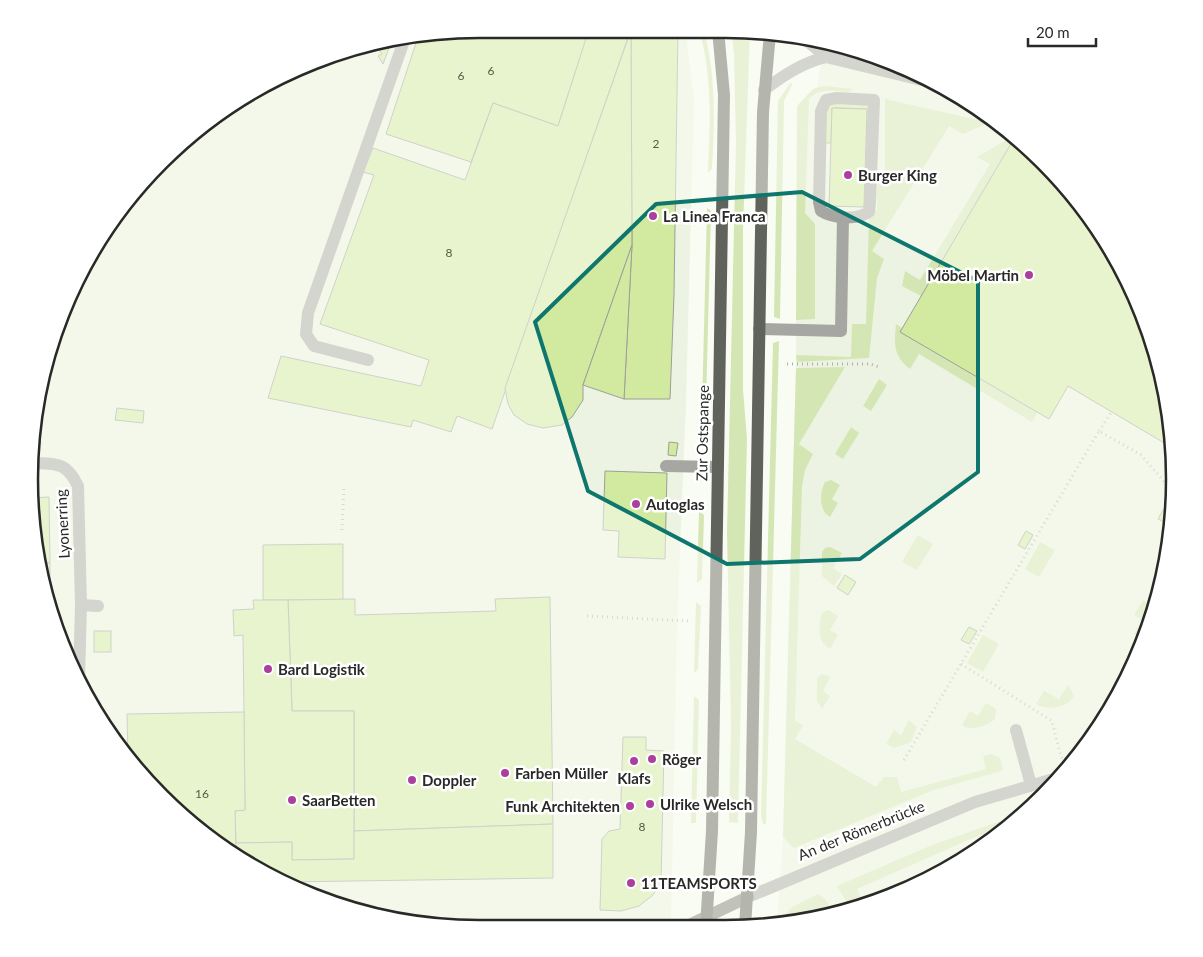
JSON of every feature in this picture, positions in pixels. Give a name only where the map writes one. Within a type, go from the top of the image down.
[{"type":"main road","name":"Zur Ostspange","points":[[706,920],[712,831],[724,94],[719,38]]},
{"type":"main road","points":[[746,919],[755,652],[764,90],[769,40]]},
{"type":"street","points":[[368,360],[314,346],[306,334],[308,313],[403,44]]},
{"type":"street","points":[[814,47],[826,57]]},
{"type":"street","points":[[764,90],[785,74],[809,61],[826,57],[904,76]]},
{"type":"street","points":[[837,98],[874,100],[869,212],[861,216],[843,217],[830,216],[821,211],[821,111],[826,100],[837,98]]},
{"type":"street","points":[[759,329],[842,331],[843,217]]},
{"type":"street","name":"Lyonerring","points":[[38,463],[60,464],[71,473],[78,486],[81,605],[79,666]]},
{"type":"street","points":[[666,466],[718,467]]},
{"type":"street","points":[[81,605],[98,606]]},
{"type":"street","points":[[1016,730],[1030,786]]},
{"type":"street","name":"An der Römerbrücke","points":[[709,920],[748,897],[923,822],[975,802],[1044,782]]},
{"type":"path","points":[[787,364],[870,364],[879,367]]},
{"type":"path","points":[[904,760],[1112,411]]},
{"type":"path","points":[[1099,431],[1141,455],[1165,483]]},
{"type":"path","points":[[342,530],[344,485]]},
{"type":"path","points":[[587,616],[690,621]]},
{"type":"path","points":[[961,664],[1052,721],[1061,757],[1063,760]]},
{"type":"highlighted area","points":[[802,192],[978,281],[978,472],[860,559],[727,564],[588,491],[535,322],[656,204]]},
{"type":"shaded area","points":[[450,38],[686,38],[694,99],[686,402],[677,624],[671,920],[478,920],[421,916],[364,904],[310,886],[283,874],[233,845],[188,810],[167,790],[147,769],[112,724],[83,674],[71,647],[61,620],[46,565],[38,507],[38,450],[46,392],[61,337],[71,310],[83,283],[112,233],[147,188],[188,147],[210,129],[233,112],[283,83],[337,61],[392,46]]},
{"type":"shaded area","name":"Möbel Martin","points":[[824,49],[893,71],[920,83],[970,112],[1015,147],[1056,188],[1091,233],[1106,258],[1120,283],[1142,337],[1157,392],[1162,421],[1165,450],[1165,507],[1157,565],[1142,620],[1132,647],[1120,674],[1091,724],[1056,769],[1015,810],[993,828],[970,845],[920,874],[866,896],[811,911],[777,916],[783,837],[796,368],[797,106],[817,86]]},
{"type":"green space","points":[[701,38],[706,38],[713,82],[714,116],[712,169],[708,173],[710,101],[707,65]]},
{"type":"green space","points":[[732,38],[750,38],[743,229],[743,389],[747,439],[738,823],[729,822],[731,725],[727,532],[736,141]]},
{"type":"green space","points":[[791,82],[792,85],[784,101],[780,319],[774,317],[778,101]]},
{"type":"green space","points":[[825,86],[853,89],[849,92],[823,91],[809,99],[805,213],[815,224],[815,319],[796,320],[797,106],[813,89]]},
{"type":"green space","points":[[885,99],[983,122],[984,125],[963,134],[949,126],[872,251],[884,259],[877,278],[869,358],[797,362],[796,355],[851,357],[852,324],[866,324],[869,217],[877,209],[877,186],[885,177]]},
{"type":"green space","points":[[1006,140],[1011,144],[921,296],[902,286],[905,271],[920,280],[990,164],[977,157]]},
{"type":"green space","points":[[707,208],[711,211],[706,404],[702,408]]},
{"type":"green space","points":[[896,324],[902,328],[901,332],[1038,412],[1032,422],[919,354],[910,369],[900,360],[896,349]]},
{"type":"green space","points":[[779,341],[766,824],[763,824],[761,816],[773,343]]},
{"type":"green space","points":[[845,367],[799,444],[813,454],[805,470],[802,486],[795,721],[803,725],[795,739],[876,787],[884,777],[897,777],[901,792],[986,769],[983,756],[992,754],[1000,758],[1003,769],[931,791],[794,848],[783,837],[796,368]]},
{"type":"green space","points":[[879,379],[887,385],[871,411],[863,406]]},
{"type":"green space","points":[[851,427],[859,433],[843,459],[835,454]]},
{"type":"green space","points":[[831,480],[840,485],[832,499],[838,503],[830,517],[824,511],[821,496],[825,482]]},
{"type":"green space","points":[[699,511],[704,515],[702,579],[697,583]]},
{"type":"green space","points":[[918,535],[933,544],[917,570],[902,562]]},
{"type":"green space","points":[[1040,542],[1055,550],[1039,577],[1025,569]]},
{"type":"green space","points":[[830,547],[842,553],[833,568],[842,574],[834,586],[822,576],[822,552],[825,548]]},
{"type":"green space","points":[[1143,600],[1147,603],[1142,620],[1134,615]]},
{"type":"green space","points":[[696,602],[701,606],[698,669],[694,673]]},
{"type":"green space","points":[[828,610],[838,616],[830,630],[838,635],[830,649],[823,642],[820,634],[821,615]]},
{"type":"green space","points":[[1142,620],[1136,635],[1134,634]]},
{"type":"green space","points":[[983,635],[999,644],[983,672],[967,663]]},
{"type":"green space","points":[[822,674],[830,677],[823,691],[830,696],[822,709],[817,701],[817,678]]},
{"type":"green space","points":[[1068,685],[1074,696],[1062,706],[1051,708],[1036,704],[1044,691],[1059,699]]},
{"type":"green space","points":[[694,696],[699,700],[696,823],[691,823]]},
{"type":"green space","points":[[986,703],[996,709],[995,719],[988,724],[974,728],[962,725],[970,711],[978,716]]},
{"type":"green space","points":[[909,720],[917,727],[911,742],[894,748],[886,744],[894,730],[901,735]]},
{"type":"green space","points":[[1002,821],[983,836],[982,834],[857,889],[861,898],[846,902],[837,886],[932,845]]},
{"type":"green space","points":[[818,894],[829,906],[785,916],[792,907]]},
{"type":"building","points":[[450,38],[587,38],[558,126],[493,103],[471,162],[386,134],[416,42]]},
{"type":"building","points":[[586,38],[628,38],[492,429],[457,416],[451,432],[413,420],[411,427],[268,398],[281,356],[421,386],[429,360],[320,324],[374,175],[363,172],[373,148],[465,180],[493,103],[558,126]]},
{"type":"building","points":[[628,38],[631,38],[632,245],[583,385],[583,400],[572,417],[562,425],[543,428],[527,424],[514,415],[508,404],[505,388]]},
{"type":"building","name":"La Linea Franca","points":[[631,38],[678,38],[674,295],[670,399],[624,399],[632,245]]},
{"type":"building","points":[[390,47],[383,64],[378,56],[382,54],[379,49]]},
{"type":"building","points":[[826,97],[871,98],[866,143],[867,109],[832,108],[831,143],[825,143]]},
{"type":"building","name":"Burger King","points":[[832,108],[867,109],[864,207],[829,206]]},
{"type":"building","name":"Möbel Martin","points":[[1011,144],[1056,188],[1074,210],[1091,233],[1120,283],[1142,337],[1150,364],[1157,392],[1164,443],[1068,386],[1049,419],[900,332]]},
{"type":"building","points":[[632,245],[624,399],[583,385]]},
{"type":"building","points":[[117,408],[144,411],[143,423],[115,420]]},
{"type":"building","points":[[669,442],[678,443],[676,456],[668,455]]},
{"type":"building","points":[[605,471],[667,473],[665,559],[618,557],[619,531],[603,530]]},
{"type":"building","points":[[49,497],[50,563],[46,563],[38,498]]},
{"type":"building","points":[[1165,507],[1163,522],[1158,519]]},
{"type":"building","points":[[1026,531],[1033,535],[1025,549],[1018,545]]},
{"type":"building","points":[[343,544],[343,600],[263,600],[263,545]]},
{"type":"building","points":[[46,563],[50,563],[50,581]]},
{"type":"building","points":[[845,575],[856,582],[848,595],[837,588]]},
{"type":"building","points":[[550,597],[553,824],[354,831],[354,711],[292,711],[288,600],[355,599],[355,615],[496,611],[495,599]]},
{"type":"building","points":[[253,600],[288,600],[292,711],[354,711],[354,859],[292,860],[292,842],[236,843],[235,811],[245,810],[244,712],[243,635],[234,636],[233,610],[254,609]]},
{"type":"building","points":[[969,627],[977,631],[969,644],[961,640]]},
{"type":"building","points":[[94,631],[111,631],[111,652],[94,652]]},
{"type":"building","points":[[244,712],[245,810],[235,811],[236,847],[188,810],[147,769],[128,745],[127,714]]},
{"type":"building","points":[[623,737],[646,737],[646,750],[664,751],[661,882],[653,895],[639,906],[621,911],[600,910],[602,839],[609,831],[620,829]]},
{"type":"building","points":[[553,824],[553,878],[300,882],[283,874],[236,847],[236,843],[292,842],[292,860],[354,859],[354,831]]},
{"type":"place","name":"Burger King","points":[[848,175]]},
{"type":"place","name":"La Linea Franca","points":[[653,216]]},
{"type":"place","name":"Möbel Martin","points":[[1029,275]]},
{"type":"place","name":"Autoglas","points":[[636,504]]},
{"type":"place","name":"Bard Logistik","points":[[268,669]]},
{"type":"place","name":"Röger","points":[[652,759]]},
{"type":"place","name":"Klafs","points":[[634,761]]},
{"type":"place","name":"Farben Müller","points":[[505,773]]},
{"type":"place","name":"Doppler","points":[[412,780]]},
{"type":"place","name":"SaarBetten","points":[[292,800]]},
{"type":"place","name":"Ulrike Welsch","points":[[650,804]]},
{"type":"place","name":"Funk Architekten","points":[[630,806]]},
{"type":"place","name":"11TEAMSPORTS","points":[[631,883]]}]
